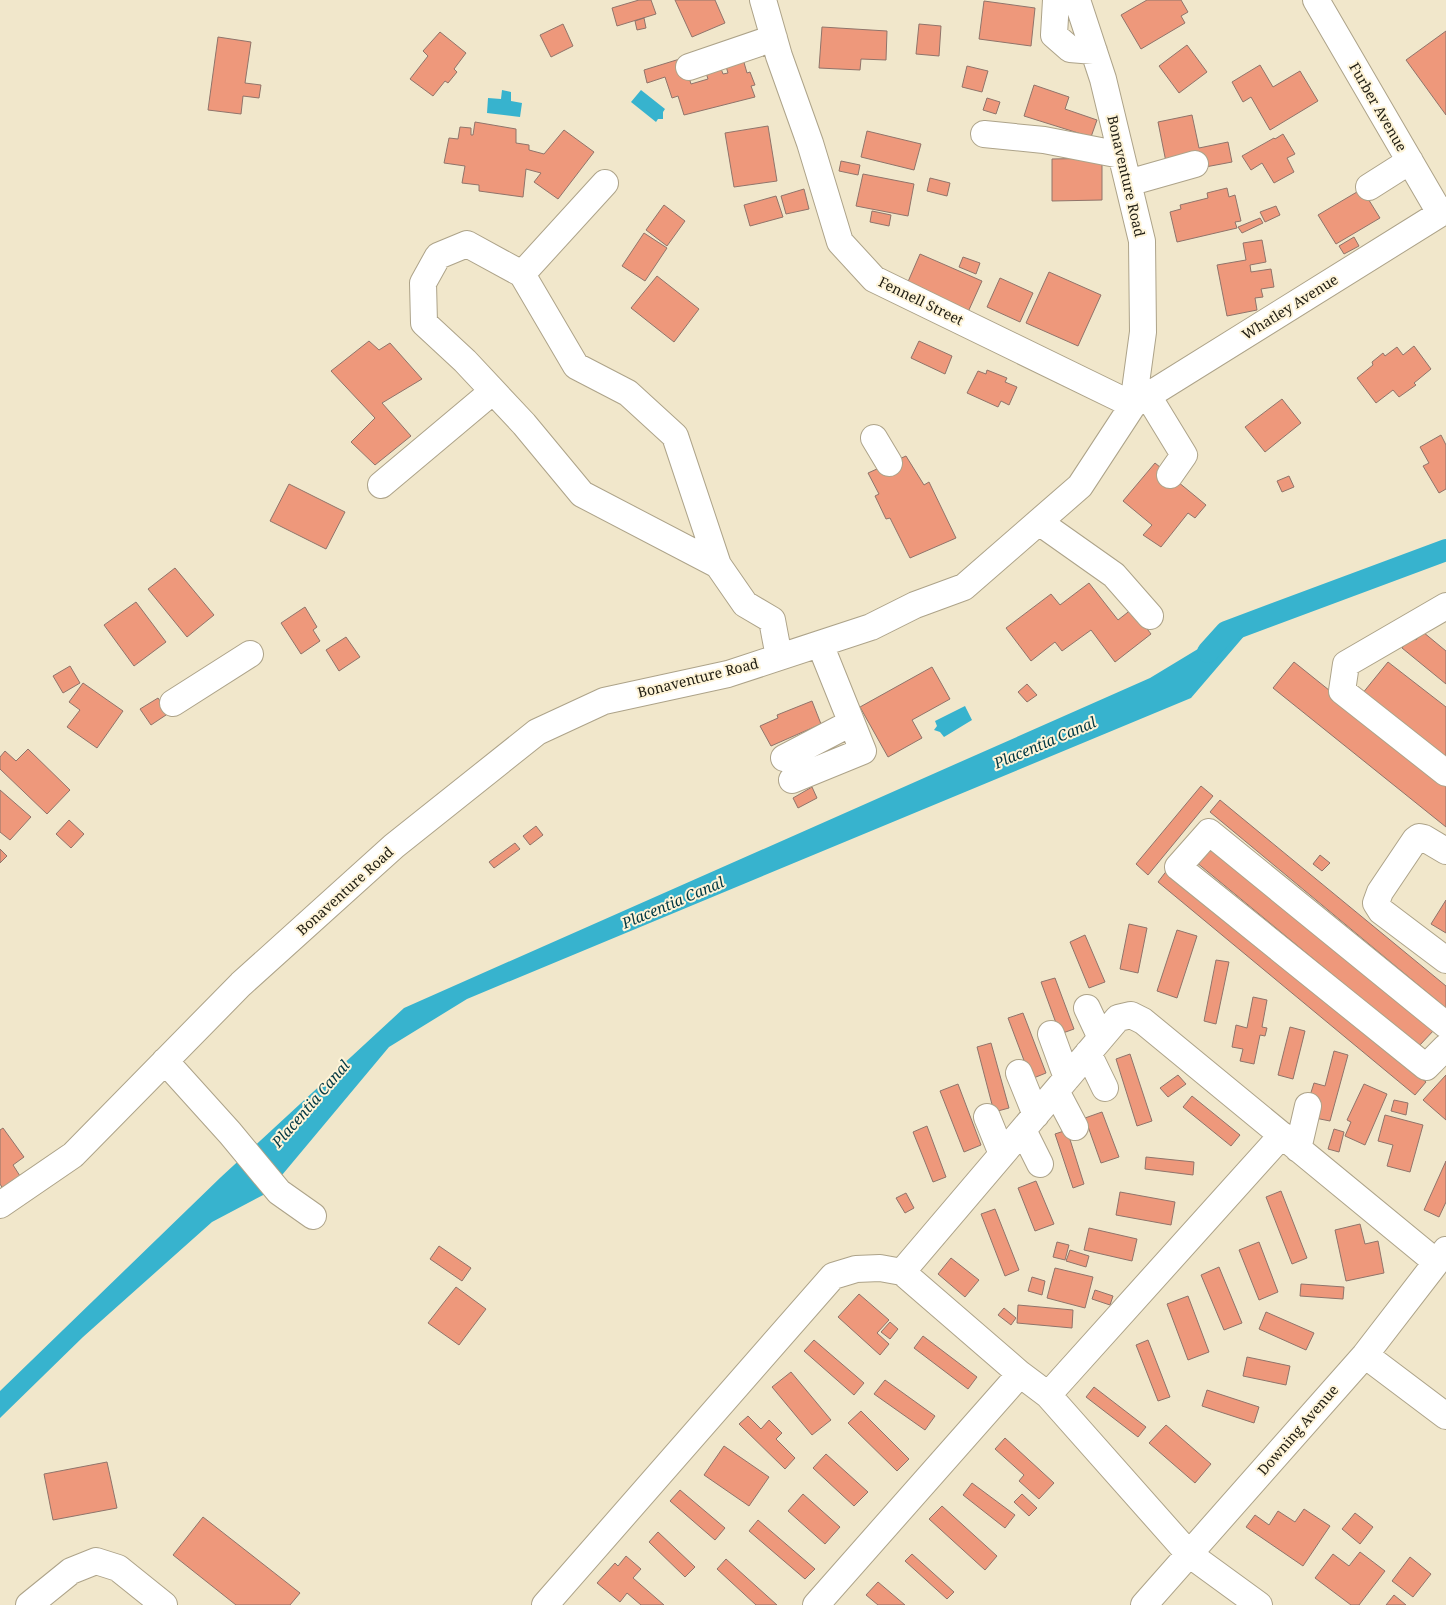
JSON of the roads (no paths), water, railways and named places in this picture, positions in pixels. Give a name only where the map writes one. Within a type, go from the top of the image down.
[{"type":"street","name":"Fennell Street","points":[[763,0],[810,143],[816,197],[840,242],[874,279],[1141,400]]},
{"type":"street","name":"Furber Avenue","points":[[1316,0],[1410,161],[1443,212]]},
{"type":"street","name":"Bonaventure Road","points":[[1,1203],[73,1155],[241,984],[394,846],[537,732],[604,701],[728,674],[871,627],[914,606],[964,587],[1080,486],[1141,400],[1143,332],[1142,240],[1103,79],[1076,2]]},
{"type":"street","points":[[689,67],[774,38]]},
{"type":"street","points":[[984,134],[1044,140],[1121,155]]},
{"type":"street","points":[[1369,186],[1410,161]]},
{"type":"street","points":[[1128,183],[1195,164]]},
{"type":"street","points":[[522,274],[605,183]]},
{"type":"street","name":"Whatley Avenue","points":[[1141,400],[1443,212]]},
{"type":"street","points":[[718,565],[582,494],[524,424],[465,361],[424,323],[423,284],[438,256],[467,244],[522,274],[576,366],[628,394],[675,436],[718,565],[745,604],[772,620],[779,657]]},
{"type":"street","points":[[381,485],[493,391]]},
{"type":"street","points":[[1141,400],[1184,455],[1170,475]]},
{"type":"street","points":[[874,438],[889,463]]},
{"type":"street","points":[[1039,522],[1114,575],[1150,616]]},
{"type":"street","points":[[1446,606],[1346,664],[1342,691],[1446,773]]},
{"type":"street","points":[[788,769],[863,751],[820,644]]},
{"type":"street","points":[[173,703],[250,654]]},
{"type":"street","points":[[1446,1025],[1209,832],[1178,867],[1426,1067],[1446,1047]]},
{"type":"street","points":[[1446,851],[1420,837],[1380,892],[1376,903],[1381,911],[1446,960]]},
{"type":"street","points":[[1087,1008],[1105,1088]]},
{"type":"street","points":[[902,1272],[1118,1018],[1131,1015],[1142,1021],[1290,1142],[1441,1256]]},
{"type":"street","points":[[1051,1034],[1062,1084],[1075,1127]]},
{"type":"street","points":[[165,1062],[230,1133],[279,1192],[313,1216]]},
{"type":"street","points":[[1019,1073],[1040,1164]]},
{"type":"street","points":[[1048,1394],[1290,1142],[1308,1106]]},
{"type":"street","points":[[986,1117],[1002,1154]]},
{"type":"street","name":"Downing Avenue","points":[[1144,1605],[1365,1355],[1441,1256]]},
{"type":"street","points":[[545,1605],[834,1276],[856,1269],[880,1268],[902,1272],[1020,1374],[1048,1394],[1189,1554],[1259,1605]]},
{"type":"street","points":[[1365,1355],[1446,1416]]},
{"type":"street","points":[[816,1605],[1020,1374]]},
{"type":"street","points":[[30,1605],[71,1570],[96,1561],[118,1568],[164,1605]]},
{"type":"water","points":[[502,90],[511,92],[511,101],[522,103],[520,117],[487,113],[488,98],[501,99]]},
{"type":"water","points":[[641,90],[665,109],[663,119],[658,119],[656,122],[631,102]]},
{"type":"water","points":[[1446,550],[1245,635],[1191,698],[467,999],[389,1047],[267,1193],[212,1222],[83,1337],[0,1418],[0,1391],[221,1177],[404,1008],[1150,678],[1226,632]]},
{"type":"water","points":[[965,706],[972,720],[944,737],[940,732],[934,730],[937,726],[935,721]]},
{"type":"waterway","name":"Placentia Canal","points":[[1208,652],[1226,632],[1446,550]]}]
